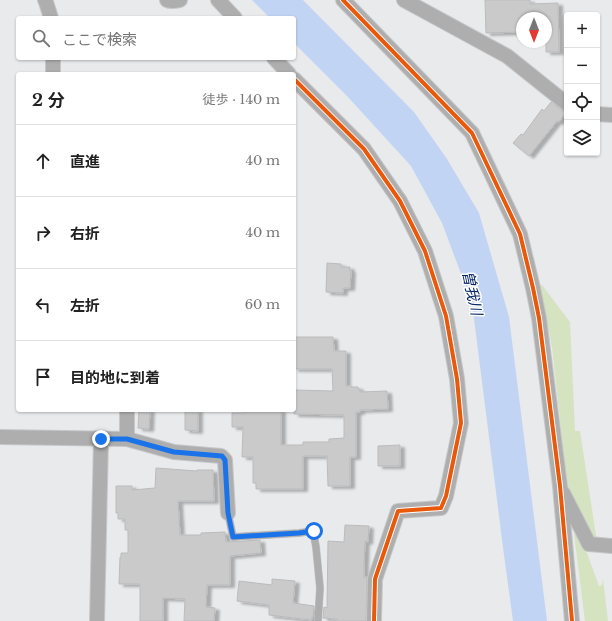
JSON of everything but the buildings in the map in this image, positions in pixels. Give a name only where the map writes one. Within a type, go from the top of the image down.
[{"type":"street","points":[[45,0],[50,16]]},
{"type":"street","points":[[167,0],[180,0]]},
{"type":"street","points":[[218,0],[233,16]]},
{"type":"street","points":[[343,0],[472,133],[520,234],[539,318],[560,486],[572,621]]},
{"type":"street","points":[[350,0],[358,15]]},
{"type":"street","points":[[404,0],[508,56],[564,102]]},
{"type":"street","points":[[53,60],[53,72]]},
{"type":"street","points":[[276,60],[287,72]]},
{"type":"street","points":[[296,81],[364,149],[400,201],[425,251],[446,316],[457,379],[461,424],[446,496],[441,508],[398,511],[375,579],[374,621]]},
{"type":"street","points":[[600,114],[612,115]]},
{"type":"street","points":[[127,412],[127,439]]},
{"type":"street","points":[[0,437],[127,439],[174,452],[222,456],[225,460],[228,513]]},
{"type":"street","points":[[97,621],[101,439]]},
{"type":"street","points":[[560,486],[589,544],[612,546]]},
{"type":"lane","points":[[228,513],[233,537],[314,531],[320,588],[318,621]]},
{"type":"green space","points":[[542,285],[570,322],[575,431],[580,431],[597,542],[589,535],[577,513],[567,483],[552,347],[540,286]]},
{"type":"green space","points":[[577,532],[580,534],[599,586],[602,585],[603,579],[608,621],[585,621],[574,534]]},
{"type":"water","name":"曽我川","points":[[252,0],[303,0],[414,112],[447,159],[479,213],[509,317],[547,621],[513,621],[472,303],[442,223],[411,166],[347,96],[296,45],[296,16],[268,16]]},
{"type":"cycle path","points":[[343,0],[472,133],[520,234],[539,318],[560,486],[572,621]]},
{"type":"cycle path","points":[[296,81],[364,149],[400,201],[425,251],[446,316],[457,379],[461,423],[446,496],[441,508],[398,511],[375,579],[374,621]]},
{"type":"route","points":[[101,439],[127,439],[174,452],[222,456],[225,460],[228,513],[233,537],[314,531]]}]
